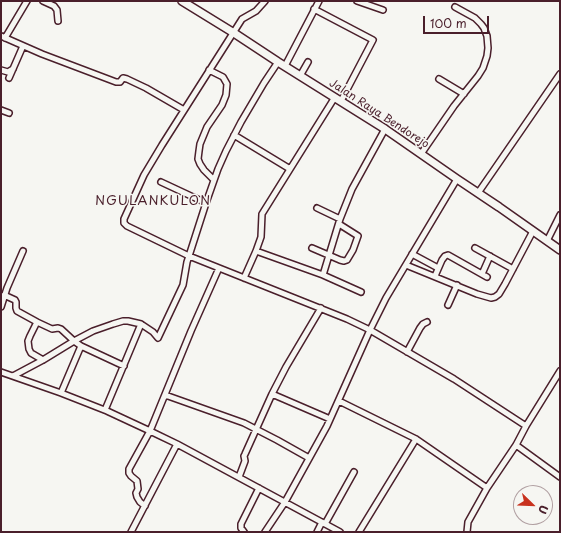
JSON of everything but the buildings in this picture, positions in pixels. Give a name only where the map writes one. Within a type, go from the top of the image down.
[{"type":"main road","name":"Jalan Raya Bendorejo","points":[[185,2],[385,129],[560,250]]},
{"type":"street","points":[[27,1],[3,37],[116,82],[120,82],[123,78],[127,79],[184,110]]},
{"type":"street","points":[[43,1],[54,6],[57,10],[58,21]]},
{"type":"street","points":[[265,1],[256,11],[242,19],[184,110],[144,175],[128,209],[124,223],[127,226],[190,256],[347,318],[454,379],[526,426]]},
{"type":"street","points":[[285,66],[318,1]]},
{"type":"street","points":[[357,1],[384,10]]},
{"type":"street","points":[[421,154],[454,106],[478,76],[483,68],[487,56],[487,36],[484,28],[475,18],[455,7]]},
{"type":"street","points":[[244,278],[256,251],[262,232],[262,214],[290,169],[338,99],[373,40],[314,9]]},
{"type":"street","points":[[9,78],[23,46]]},
{"type":"street","points":[[13,376],[93,331],[123,321],[141,324],[153,332],[158,338],[182,285],[187,262],[218,169],[234,136],[264,83],[278,62]]},
{"type":"street","points":[[300,76],[308,62]]},
{"type":"street","points":[[1,70],[8,72],[13,69]]},
{"type":"street","points":[[210,70],[223,77],[227,84],[226,95],[222,105],[207,127],[200,144],[199,151],[198,159],[200,164],[214,180]]},
{"type":"street","points":[[478,193],[559,75]]},
{"type":"street","points":[[439,79],[464,94]]},
{"type":"street","points":[[1,110],[9,113]]},
{"type":"street","points":[[323,275],[339,221],[352,189],[385,129]]},
{"type":"street","points":[[234,136],[290,169]]},
{"type":"street","points":[[266,532],[285,502],[330,419],[386,298],[457,179]]},
{"type":"street","points":[[161,182],[206,203]]},
{"type":"street","points":[[312,248],[344,261],[347,260],[353,250],[358,237],[339,221],[317,208]]},
{"type":"street","points":[[547,241],[560,215]]},
{"type":"street","points":[[406,265],[477,294],[491,298],[495,297],[499,294],[533,232]]},
{"type":"street","points":[[475,248],[513,269]]},
{"type":"street","points":[[1,307],[4,295],[22,251]]},
{"type":"street","points":[[256,251],[323,275],[361,292]]},
{"type":"street","points":[[412,254],[438,268]]},
{"type":"street","points":[[435,276],[445,256],[448,254],[487,277]]},
{"type":"street","points":[[482,274],[490,256]]},
{"type":"street","points":[[145,506],[137,497],[137,481],[131,476],[129,469],[150,431],[191,331],[219,268]]},
{"type":"street","points":[[448,306],[456,285]]},
{"type":"street","points":[[4,295],[16,302],[17,311],[52,329],[61,329],[75,342],[124,366]]},
{"type":"street","points":[[239,477],[245,461],[244,454],[272,394],[286,367],[321,308]]},
{"type":"street","points":[[37,322],[28,341],[29,349],[31,353],[43,360]]},
{"type":"street","points":[[408,352],[420,328],[423,324],[428,322]]},
{"type":"street","points":[[105,410],[141,324]]},
{"type":"street","points":[[61,393],[82,346]]},
{"type":"street","points":[[467,532],[468,522],[560,371]]},
{"type":"street","points":[[1,372],[105,410],[150,431],[340,532]]},
{"type":"street","points":[[272,394],[330,419]]},
{"type":"street","points":[[165,396],[235,419],[256,428],[309,458]]},
{"type":"street","points":[[339,401],[416,439],[488,488]]},
{"type":"street","points":[[359,532],[416,439]]},
{"type":"street","points":[[131,532],[177,444]]},
{"type":"street","points":[[516,445],[560,477]]},
{"type":"street","points":[[317,532],[324,523],[354,472]]},
{"type":"street","points":[[244,532],[241,528],[241,524],[259,488]]},
{"type":"district","name":"NGULANKULON","points":[[153,201]]}]
